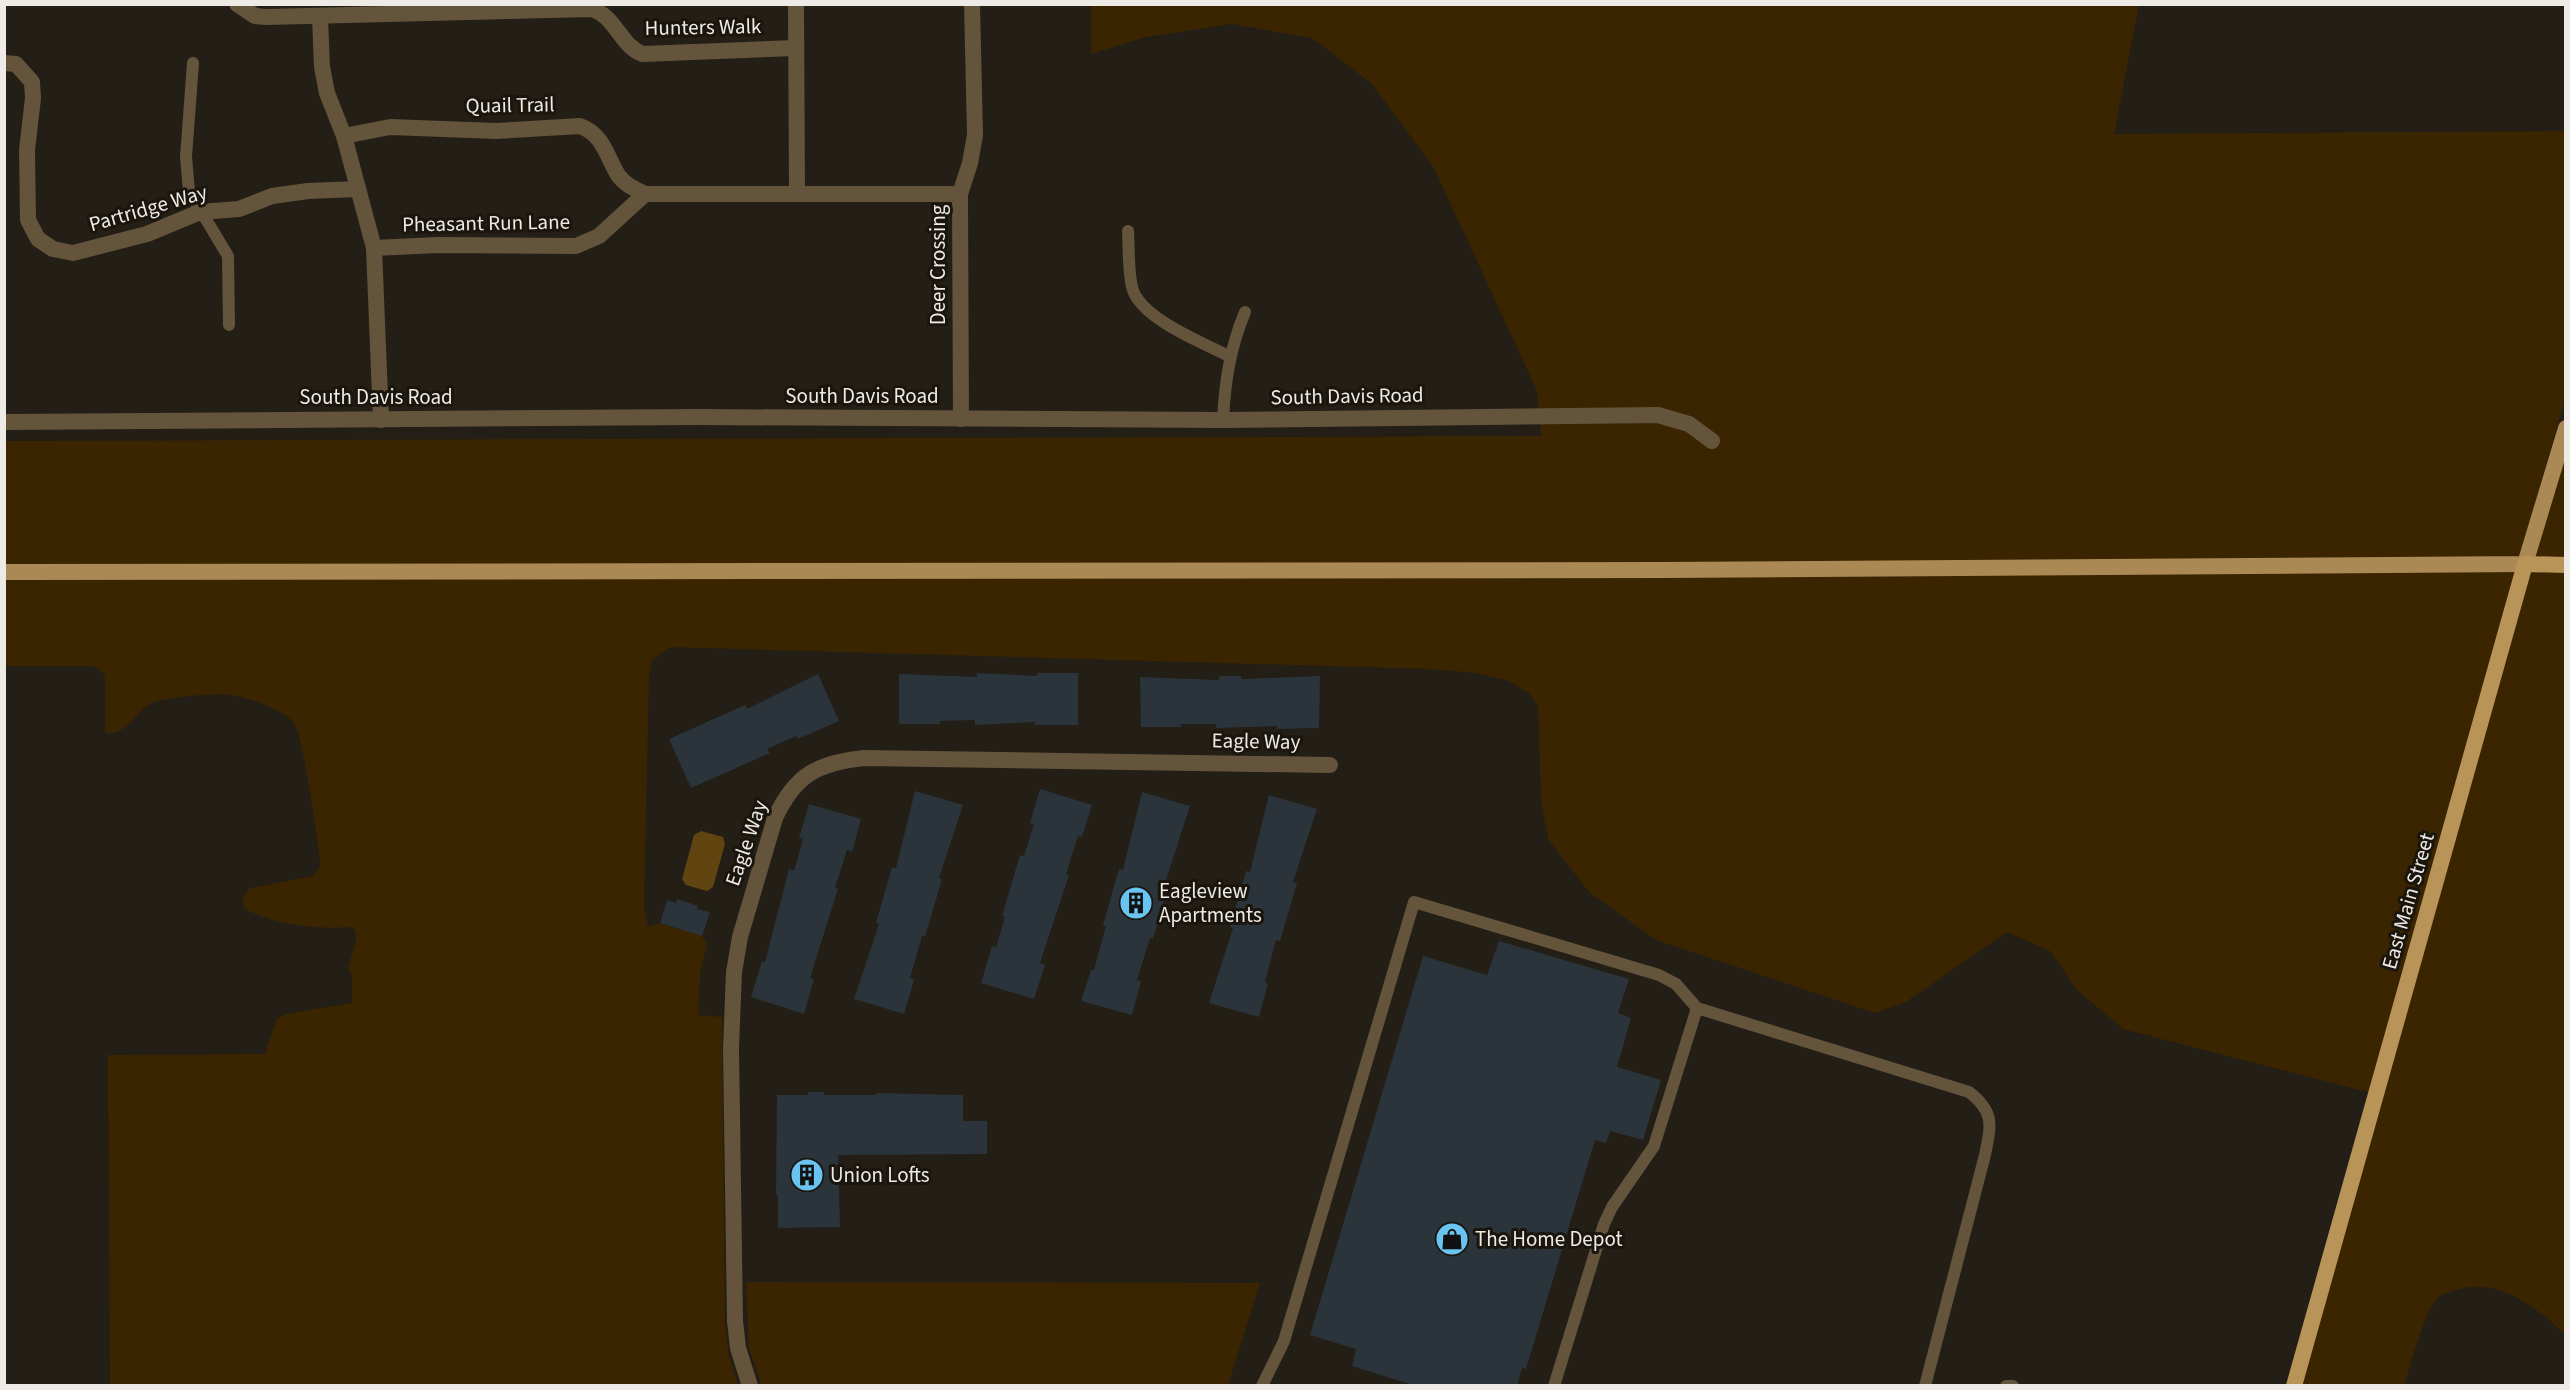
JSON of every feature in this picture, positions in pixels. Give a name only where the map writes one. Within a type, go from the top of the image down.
[{"type":"highway","points":[[2525,564],[2565,565]]},
{"type":"highway","name":"East Main Street","points":[[2294,1386],[2525,564]]},
{"type":"main road","name":"East Main Street","points":[[2525,564],[2565,428]]},
{"type":"main road","points":[[4,572],[1639,571],[2525,564]]},
{"type":"street","name":"Hunters Walk","points":[[237,4],[255,16],[320,17],[591,9],[605,15],[632,48],[642,54],[796,48]]},
{"type":"street","points":[[796,4],[797,193]]},
{"type":"street","name":"Deer Crossing","points":[[961,419],[960,194],[970,164],[975,135],[972,4]]},
{"type":"street","name":"Pheasant Run Lane","points":[[320,17],[323,76],[330,104],[344,136],[374,248],[381,420]]},
{"type":"street","name":"Partridge Way","points":[[4,63],[16,64],[32,82],[33,98],[27,150],[28,220],[38,239],[53,249],[73,253],[147,234],[200,212],[239,209],[272,196],[308,191],[358,189]]},
{"type":"street","name":"Quail Trail","points":[[344,136],[390,127],[496,131],[580,126],[592,132],[599,140],[619,176],[629,186],[645,194]]},
{"type":"street","name":"Pheasant Run Lane","points":[[374,248],[438,245],[576,246],[599,236],[645,194]]},
{"type":"street","points":[[645,194],[960,194]]},
{"type":"street","name":"South Davis Road","points":[[4,422],[698,417],[1223,420],[1658,415],[1689,424],[1712,441]]},
{"type":"street","name":"Eagle Way","points":[[750,1386],[742,1364],[735,1321],[731,1049],[734,972],[740,937],[775,818],[781,804],[797,783],[823,765],[864,758],[1330,765]]},
{"type":"lane","points":[[192,63],[186,157],[189,191],[228,256],[229,326]]},
{"type":"lane","points":[[1128,231],[1132,289],[1138,300],[1168,324],[1230,356]]},
{"type":"lane","points":[[1223,420],[1230,356],[1245,312]]},
{"type":"lane","points":[[1262,1386],[1284,1341],[1414,902],[1659,975],[1676,984],[1696,1008],[1969,1092],[1984,1103],[1989,1114],[1991,1128],[1925,1386]]},
{"type":"lane","points":[[1554,1386],[1604,1224],[1612,1207],[1654,1146],[1696,1008]]},
{"type":"lane","points":[[2006,1386],[2013,1386]]},
{"type":"shaded area","points":[[1091,5],[2139,5],[2114,134],[2565,131],[2565,399],[2519,559],[5,568],[4,441],[1541,436],[1537,391],[1434,168],[1372,84],[1312,38],[1232,24],[1146,37],[1091,54]]},
{"type":"shaded area","points":[[2565,448],[2565,558],[2532,558]]},
{"type":"shaded area","points":[[2517,570],[2371,1093],[2123,1029],[2077,990],[2050,951],[2007,932],[1906,1002],[1875,1013],[1656,940],[1589,892],[1548,839],[1541,799],[1538,706],[1529,693],[1509,681],[1476,673],[1431,669],[670,647],[653,659],[649,673],[644,908],[648,927],[660,923],[702,936],[707,944],[700,974],[698,1015],[722,1017],[725,1324],[729,1356],[738,1386],[110,1385],[108,1055],[265,1054],[277,1018],[290,1013],[352,1003],[352,976],[348,967],[356,942],[356,932],[352,927],[311,927],[268,919],[244,908],[242,898],[250,888],[313,876],[321,866],[306,767],[293,722],[273,708],[245,698],[230,695],[204,695],[173,698],[149,704],[121,730],[105,733],[105,675],[94,666],[5,666],[4,578]]},
{"type":"shaded area","points":[[2529,570],[2565,570],[2565,1335],[2528,1304],[2514,1296],[2485,1287],[2469,1287],[2442,1295],[2434,1303],[2423,1325],[2404,1385],[2299,1386]]},
{"type":"shaded area","points":[[701,831],[723,837],[725,844],[713,887],[707,891],[686,885],[682,879],[694,835]]},
{"type":"shaded area","points":[[746,1282],[1260,1283],[1228,1385],[762,1386],[749,1348]]},
{"type":"building","points":[[977,673],[1037,676],[1037,673],[1078,673],[1078,725],[1035,725],[1035,722],[975,725],[975,720],[940,721],[940,724],[899,724],[899,674],[977,677]]},
{"type":"building","points":[[818,674],[839,721],[798,739],[796,736],[767,749],[770,753],[691,788],[669,739],[745,705],[747,709]]},
{"type":"building","points":[[1219,676],[1241,676],[1241,679],[1320,676],[1319,728],[1276,729],[1277,726],[1216,728],[1216,724],[1141,727],[1140,677],[1219,680]]},
{"type":"building","points":[[1040,789],[1092,805],[1082,837],[1078,836],[1066,874],[1069,875],[1040,963],[1045,965],[1034,999],[981,983],[992,946],[996,947],[1005,917],[1002,916],[1020,855],[1024,856],[1034,824],[1030,823]]},
{"type":"building","points":[[915,791],[963,805],[939,878],[942,879],[925,937],[922,936],[910,978],[914,980],[904,1014],[854,999],[879,924],[876,923],[892,867],[896,868]]},
{"type":"building","name":"Eagleview Apartments","points":[[1142,792],[1190,806],[1166,880],[1170,880],[1153,939],[1150,938],[1137,980],[1141,981],[1132,1015],[1081,1001],[1091,970],[1094,970],[1106,926],[1103,925],[1119,869],[1123,870]]},
{"type":"building","name":"Eagleview Apartments","points":[[1269,795],[1317,809],[1293,882],[1297,883],[1280,941],[1276,940],[1259,1017],[1209,1003],[1233,928],[1230,927],[1246,871],[1250,872]]},
{"type":"building","points":[[809,804],[861,819],[852,852],[847,850],[835,888],[838,889],[810,978],[814,979],[804,1014],[751,997],[762,961],[765,962],[789,869],[794,871],[803,839],[799,838]]},
{"type":"building","points":[[677,899],[698,906],[697,909],[710,912],[702,936],[660,923],[667,900],[676,903]]},
{"type":"building","name":"The Home Depot","points":[[1499,941],[1629,979],[1618,1013],[1631,1018],[1617,1067],[1661,1080],[1643,1140],[1610,1131],[1606,1143],[1595,1140],[1526,1369],[1522,1368],[1517,1386],[1416,1386],[1352,1366],[1356,1349],[1310,1335],[1423,956],[1487,975]]},
{"type":"building","name":"Union Lofts","points":[[808,1092],[824,1092],[824,1095],[876,1095],[876,1093],[963,1095],[963,1121],[987,1121],[987,1154],[838,1155],[840,1227],[778,1228],[777,1095],[808,1095]]},
{"type":"place","name":"Eagleview Apartments","points":[[1136,903]]},
{"type":"place","name":"Union Lofts","points":[[807,1175]]},
{"type":"place","name":"The Home Depot","points":[[1452,1239]]}]
